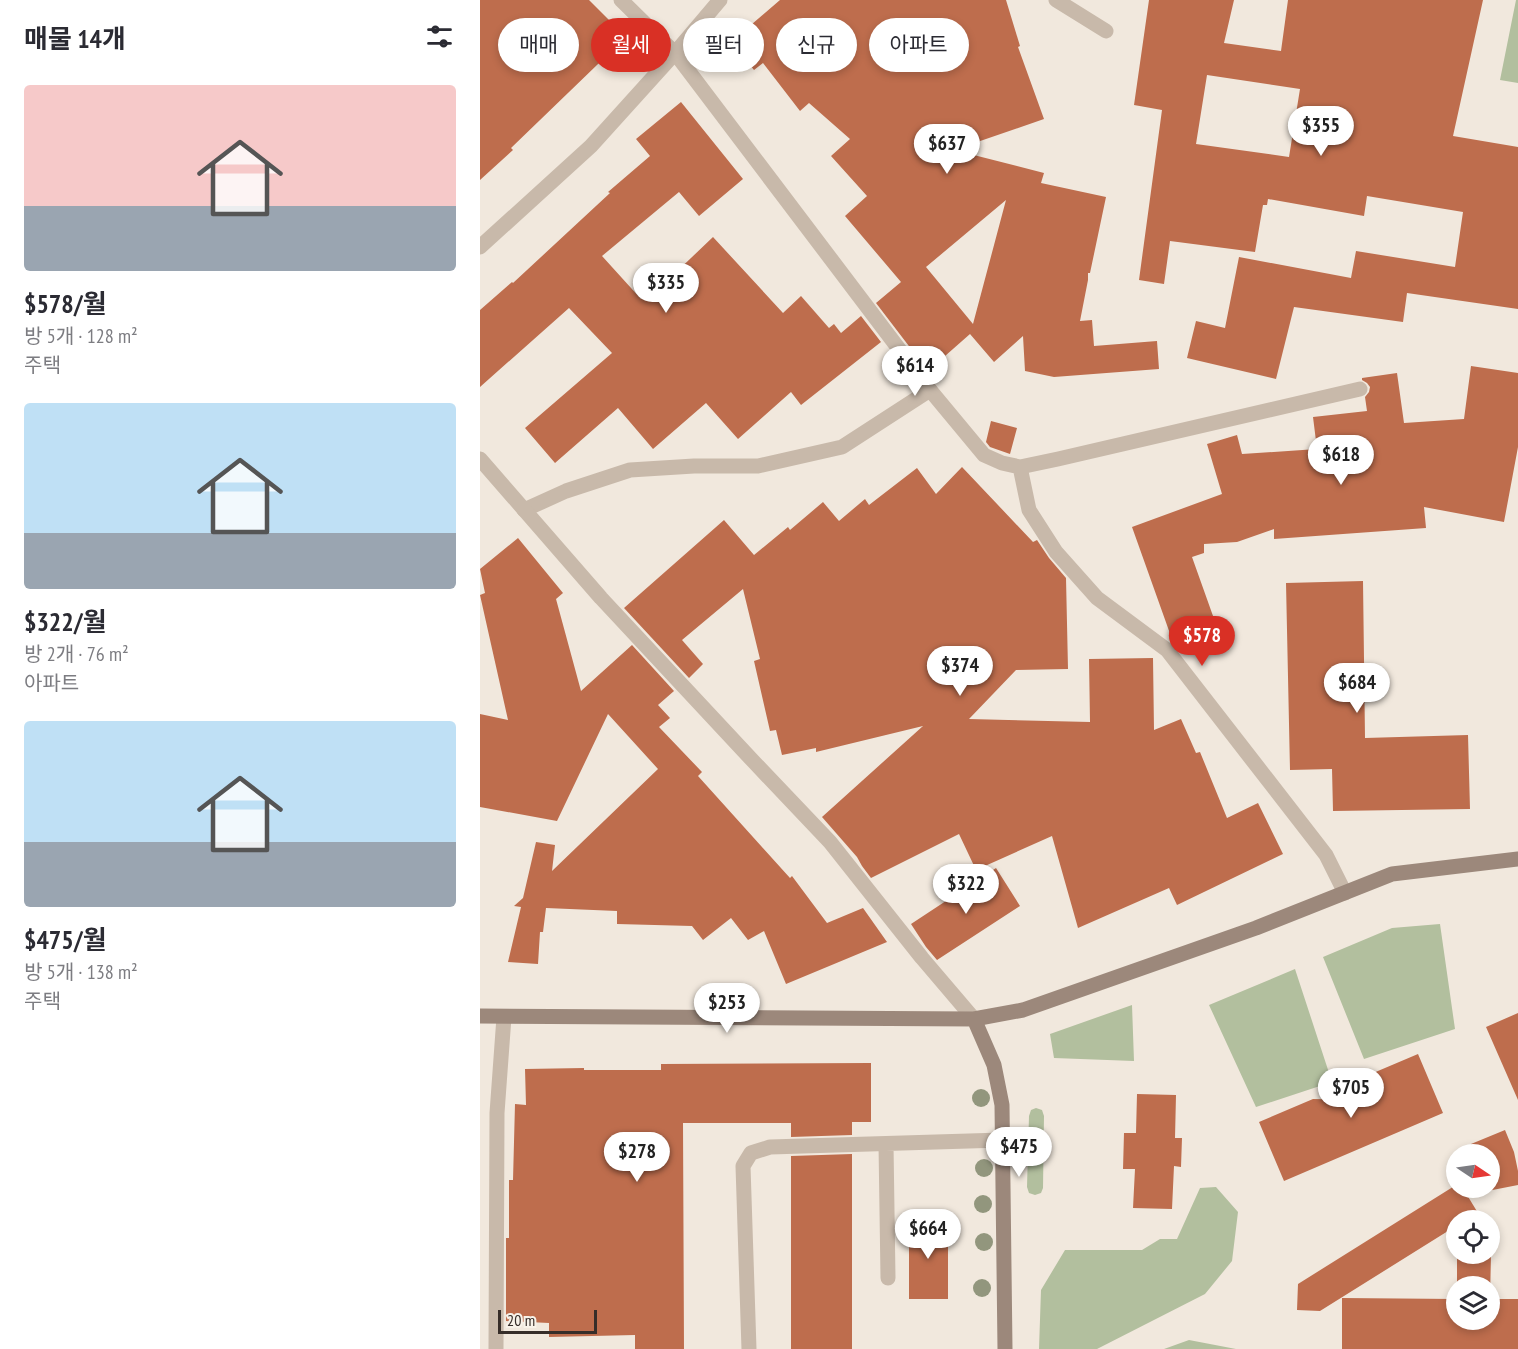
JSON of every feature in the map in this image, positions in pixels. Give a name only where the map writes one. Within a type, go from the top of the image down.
[{"type":"street","points":[[621,0],[675,53],[930,390],[984,455],[1002,463],[1020,467],[1360,389]]},
{"type":"street","points":[[480,247],[591,146],[720,0]]},
{"type":"street","points":[[1056,0],[1107,31]]},
{"type":"street","points":[[524,510],[630,470],[694,466],[758,466],[842,447],[930,390]]},
{"type":"street","points":[[480,459],[609,606],[830,842],[922,958],[974,1019],[994,1065],[1002,1105],[1005,1349]]},
{"type":"street","points":[[1020,467],[1029,510],[1056,552],[1097,598],[1167,650],[1326,855],[1345,893]]},
{"type":"street","points":[[480,1016],[974,1019],[1023,1010],[1256,928],[1392,874],[1518,859]]},
{"type":"street","points":[[496,1349],[497,1113],[504,1017]]},
{"type":"street","points":[[749,1349],[744,1166],[751,1153],[770,1147],[1002,1140]]},
{"type":"street","points":[[886,1144],[888,1278]]},
{"type":"green space","points":[[1516,0],[1518,0],[1518,83],[1500,80]]},
{"type":"green space","points":[[1440,924],[1455,1029],[1364,1059],[1323,957],[1392,928]]},
{"type":"green space","points":[[1295,969],[1332,1082],[1256,1107],[1209,1005]]},
{"type":"green space","points":[[1132,1005],[1134,1061],[1054,1058],[1050,1034]]},
{"type":"green space","points":[[1036,1108],[1042,1110],[1044,1116],[1043,1188],[1041,1193],[1035,1195],[1029,1193],[1027,1187],[1029,1116],[1031,1110]]},
{"type":"green space","points":[[1216,1187],[1238,1212],[1232,1261],[1205,1294],[1097,1349],[1039,1349],[1041,1290],[1065,1250],[1142,1250],[1160,1239],[1177,1239],[1200,1188]]},
{"type":"green space","points":[[1189,1340],[1236,1349],[1164,1349]]},
{"type":"building","points":[[480,0],[589,0],[607,18],[591,18],[591,71],[480,180]]},
{"type":"building","points":[[780,0],[1006,0],[1020,46],[1018,47],[1044,119],[954,150],[1044,173],[1041,183],[1106,197],[1090,273],[1088,273],[1080,321],[1092,320],[1094,346],[1157,341],[1159,369],[1054,377],[1025,371],[1023,336],[994,362],[970,334],[928,371],[876,303],[901,282],[845,216],[867,196],[831,156],[850,139],[809,103],[800,111],[764,64],[764,18],[759,18]],"holes":[[[1006,200],[973,324],[926,267]]]},
{"type":"building","points":[[1149,0],[1234,0],[1224,43],[1281,51],[1288,0],[1483,0],[1453,136],[1518,147],[1518,309],[1407,293],[1403,322],[1294,307],[1276,379],[1187,358],[1196,321],[1225,328],[1239,257],[1351,278],[1356,251],[1455,267],[1463,212],[1367,196],[1364,216],[1268,199],[1267,205],[1263,205],[1255,252],[1170,241],[1164,284],[1139,280],[1162,110],[1134,105]],"holes":[[[1207,75],[1300,89],[1289,157],[1196,144]]]},
{"type":"building","points":[[681,102],[743,179],[699,216],[679,192],[602,256],[641,299],[644,296],[647,300],[713,237],[783,313],[801,296],[829,328],[834,324],[841,333],[861,316],[881,342],[801,405],[791,392],[738,439],[706,403],[653,449],[618,408],[555,463],[525,428],[612,353],[569,308],[480,387],[480,310],[513,283],[610,193],[608,192],[650,156],[636,139]]},
{"type":"building","points":[[1471,366],[1518,373],[1518,447],[1504,522],[1424,507],[1426,528],[1274,539],[1274,529],[1237,542],[1204,544],[1204,553],[1192,557],[1218,630],[1175,645],[1132,527],[1222,494],[1207,444],[1237,435],[1242,454],[1317,449],[1313,417],[1367,411],[1365,397],[1370,387],[1362,378],[1397,373],[1404,423],[1464,419]]},
{"type":"building","points":[[991,421],[1017,428],[1010,454],[990,447],[986,442]]},
{"type":"building","points":[[962,467],[1033,542],[1037,540],[1066,578],[1068,669],[1016,670],[969,719],[1090,722],[1089,659],[1153,658],[1154,730],[1181,719],[1196,753],[1200,752],[1227,818],[1258,803],[1283,854],[1177,905],[1169,888],[1078,928],[1052,836],[976,870],[959,834],[871,878],[857,857],[822,817],[923,726],[816,752],[816,748],[782,755],[776,730],[770,731],[754,661],[760,659],[743,589],[682,640],[703,664],[689,678],[624,608],[724,520],[754,555],[788,527],[790,530],[823,502],[839,521],[865,499],[869,505],[917,468],[936,494]]},
{"type":"building","points":[[518,538],[563,593],[556,599],[581,691],[632,645],[674,691],[658,705],[670,718],[659,727],[702,772],[698,776],[790,878],[792,876],[827,923],[863,908],[887,942],[786,984],[764,931],[748,940],[731,918],[703,940],[692,926],[617,924],[617,911],[546,908],[543,932],[540,932],[538,964],[508,962],[521,907],[514,906],[523,898],[536,842],[555,845],[552,871],[658,769],[608,714],[557,821],[480,807],[480,714],[508,720],[480,595],[485,593],[480,569]]},
{"type":"building","points":[[1363,581],[1365,738],[1468,735],[1470,809],[1333,811],[1332,769],[1290,770],[1286,583]]},
{"type":"building","points":[[996,868],[1020,906],[937,960],[911,924]]},
{"type":"building","points":[[1518,1013],[1518,1100],[1486,1027]]},
{"type":"building","points":[[1418,1054],[1443,1113],[1284,1181],[1259,1122],[1313,1099],[1358,1100],[1359,1079]]},
{"type":"building","points":[[871,1063],[871,1122],[852,1122],[852,1135],[791,1137],[791,1123],[683,1123],[684,1349],[635,1349],[635,1335],[549,1337],[549,1323],[506,1321],[509,1180],[513,1180],[515,1104],[526,1105],[525,1069],[661,1070],[661,1064]]},
{"type":"building","points":[[1137,1094],[1176,1095],[1175,1138],[1182,1138],[1181,1167],[1174,1166],[1172,1209],[1133,1208],[1135,1169],[1123,1169],[1124,1133],[1136,1133]]},
{"type":"building","points":[[1505,1130],[1514,1152],[1518,1185],[1500,1189],[1500,1144],[1471,1144]]},
{"type":"building","points":[[852,1154],[852,1349],[791,1349],[791,1156]]},
{"type":"building","points":[[1446,1191],[1446,1198],[1469,1198],[1476,1210],[1446,1210],[1446,1232],[1320,1311],[1297,1310],[1298,1284]]},
{"type":"building","points":[[909,1221],[948,1222],[948,1299],[909,1299]]},
{"type":"building","points":[[1457,1264],[1491,1264],[1491,1276],[1457,1276]]},
{"type":"building","points":[[1342,1298],[1446,1299],[1446,1330],[1500,1330],[1500,1299],[1518,1299],[1518,1349],[1342,1349]]}]
